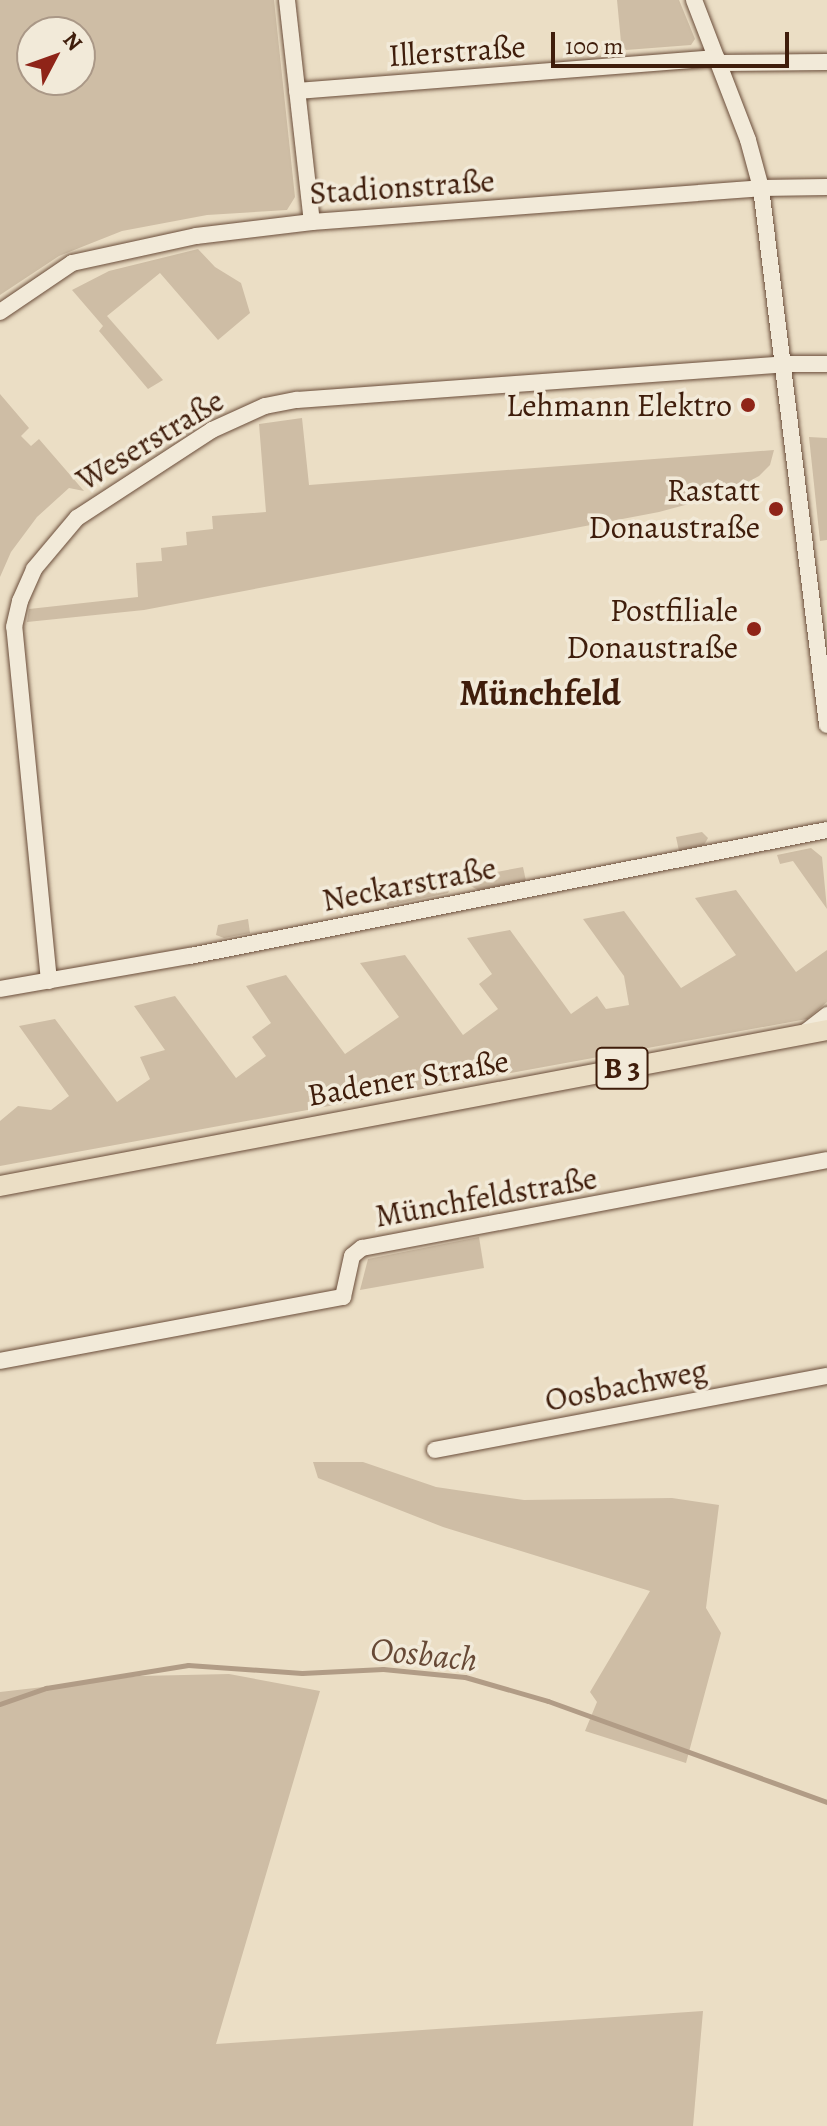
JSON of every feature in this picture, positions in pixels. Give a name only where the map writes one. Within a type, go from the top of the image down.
[{"type":"main road","name":"Badener Straße","points":[[0,1186],[827,1030]]},
{"type":"street","points":[[287,0],[312,222]]},
{"type":"street","points":[[694,0],[718,60],[761,188],[782,364],[820,630],[827,725]]},
{"type":"street","name":"Illerstraße","points":[[297,91],[718,60],[827,62]]},
{"type":"street","name":"Stadionstraße","points":[[0,312],[72,263],[196,236],[312,222],[761,188],[827,187]]},
{"type":"street","name":"Weserstraße","points":[[49,981],[14,627],[20,601],[34,569],[77,518],[212,430],[265,406],[297,400],[782,364],[827,364]]},
{"type":"street","name":"Neckarstraße","points":[[0,989],[827,830]]},
{"type":"street","points":[[802,1035],[827,1015]]},
{"type":"street","name":"Münchfeldstraße","points":[[0,1361],[343,1297],[352,1256],[362,1248],[827,1160]]},
{"type":"street","name":"Oosbachweg","points":[[435,1450],[827,1376]]},
{"type":"shaded area","points":[[0,0],[274,0],[295,197],[287,210],[207,215],[122,231],[59,256],[0,295]]},
{"type":"shaded area","points":[[617,0],[679,0],[695,39],[691,45],[626,50],[621,42]]},
{"type":"shaded area","points":[[198,249],[215,267],[241,283],[250,313],[218,340],[160,273],[107,316],[163,380],[148,389],[99,331],[103,326],[72,290],[109,271]]},
{"type":"shaded area","points":[[0,394],[29,428],[21,436],[31,446],[39,439],[84,491],[69,488],[37,517],[11,552],[0,577]]},
{"type":"shaded area","points":[[302,418],[309,485],[774,450],[770,465],[759,476],[744,484],[710,485],[711,498],[659,512],[144,610],[27,622],[29,609],[138,597],[136,563],[162,561],[161,548],[187,545],[186,532],[213,529],[212,516],[266,512],[259,424]]},
{"type":"shaded area","points":[[809,437],[827,438],[827,540],[820,541]]},
{"type":"shaded area","points":[[702,832],[708,838],[704,845],[679,851],[676,837]]},
{"type":"shaded area","points":[[811,848],[822,857],[827,909],[793,861],[780,864],[777,855]]},
{"type":"shaded area","points":[[523,867],[526,881],[478,890],[469,885],[475,876]]},
{"type":"shaded area","points":[[443,881],[451,886],[448,893],[387,906],[385,892]]},
{"type":"shaded area","points":[[736,890],[796,972],[827,950],[827,1002],[807,1019],[0,1166],[0,1121],[18,1106],[51,1110],[69,1096],[19,1026],[55,1019],[117,1102],[150,1079],[140,1057],[165,1050],[134,1006],[175,996],[236,1078],[266,1056],[252,1037],[271,1023],[246,986],[286,975],[345,1054],[399,1017],[360,963],[405,955],[463,1035],[498,1009],[479,984],[492,974],[467,938],[510,930],[571,1014],[597,996],[606,1009],[629,1005],[624,976],[583,919],[624,911],[681,988],[736,955],[695,898]]},
{"type":"shaded area","points":[[248,919],[250,933],[224,938],[216,935],[218,925]]},
{"type":"shaded area","points":[[479,1237],[484,1268],[360,1290],[368,1259]]},
{"type":"shaded area","points":[[313,1462],[363,1462],[436,1487],[524,1500],[672,1498],[719,1505],[706,1608],[721,1633],[686,1763],[585,1731],[597,1702],[590,1692],[650,1591],[443,1527],[318,1478]]},
{"type":"shaded area","points":[[229,1674],[320,1691],[216,2044],[703,2011],[693,2126],[0,2126],[0,1692],[139,1676]]},
{"type":"waterway","name":"Oosbach","points":[[0,1704],[46,1688],[188,1665],[302,1673],[383,1669],[465,1677],[548,1701],[827,1802]]},
{"type":"place","name":"Lehmann Elektro","points":[[748,405]]},
{"type":"place","name":"Rastatt Donaustraße","points":[[776,509]]},
{"type":"place","name":"Postfiliale Donaustraße","points":[[754,629]]},
{"type":"district","name":"Münchfeld","points":[[540,693]]}]
